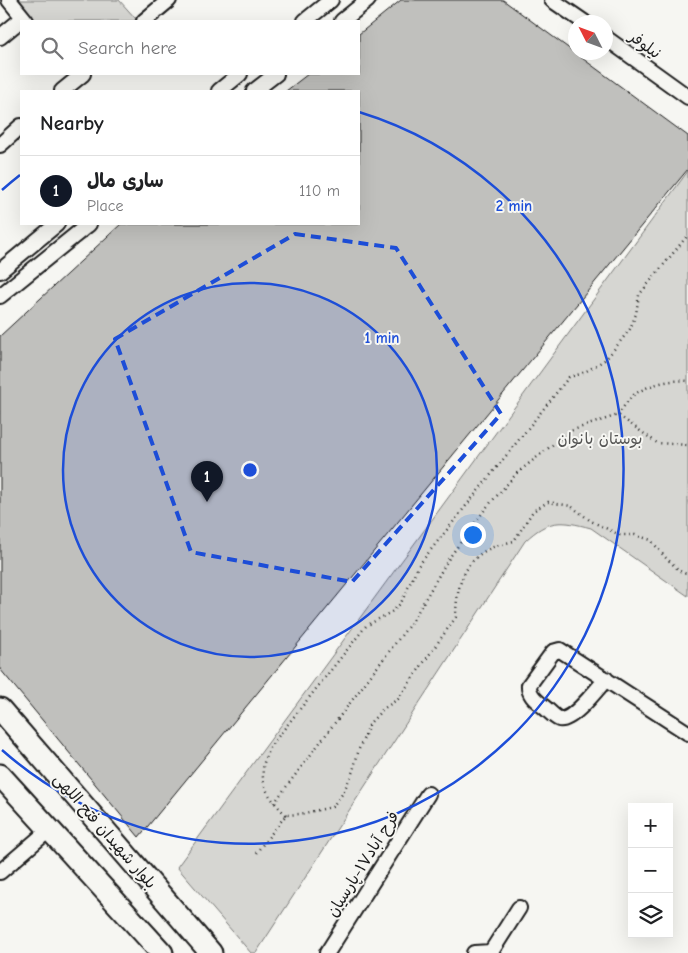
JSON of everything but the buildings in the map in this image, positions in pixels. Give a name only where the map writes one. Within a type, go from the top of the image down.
[{"type":"main road","name":"بلوار شهیدان فتح اللهی","points":[[0,709],[211,953]]},
{"type":"main road","points":[[0,775],[162,953]]},
{"type":"street","points":[[9,0],[25,20]]},
{"type":"street","points":[[145,20],[169,0]]},
{"type":"street","points":[[306,20],[331,0]]},
{"type":"street","points":[[343,20],[368,0]]},
{"type":"street","points":[[552,0],[574,15]]},
{"type":"street","points":[[0,37],[20,23]]},
{"type":"street","name":"نیلوفر","points":[[613,43],[688,97]]},
{"type":"street","points":[[220,90],[239,75]]},
{"type":"street","points":[[255,90],[275,75]]},
{"type":"street","points":[[63,90],[77,80]]},
{"type":"street","points":[[0,145],[20,127]]},
{"type":"street","points":[[0,271],[56,225]]},
{"type":"street","points":[[0,296],[88,225]]},
{"type":"street","points":[[606,679],[572,715],[565,719],[559,719],[531,695],[528,690],[529,685],[553,652],[560,650],[606,679],[688,733]]},
{"type":"street","name":"فرح آباد۱۷-پارسیان","points":[[327,953],[428,794]]},
{"type":"street","points":[[0,872],[50,828]]},
{"type":"street","points":[[474,953],[491,953],[519,908]]},
{"type":"path","points":[[286,815],[267,793],[263,779],[264,760],[269,748],[366,626],[393,611],[401,603],[418,566],[569,377],[590,370],[606,359],[616,347],[630,329],[636,314],[639,295],[688,235]]},
{"type":"path","points":[[274,803],[413,620],[449,558],[486,508],[517,473],[570,431],[618,415],[634,394],[651,386],[677,380],[688,380]]},
{"type":"path","points":[[618,415],[657,443],[688,445]]},
{"type":"path","points":[[256,853],[286,815],[332,807],[343,793],[353,771],[359,749],[370,723],[383,709],[398,699],[456,617],[459,586],[465,572],[478,555],[496,546],[514,541],[533,511],[540,506],[548,502],[571,506],[591,521],[620,535],[635,535],[652,540],[664,556],[680,571],[688,575]]},
{"type":"highlighted area","points":[[295,234],[396,248],[501,414],[352,582],[191,552],[115,339]]},
{"type":"green space","points":[[10,0],[119,0],[136,19],[135,20],[26,20]]},
{"type":"green space","name":"بوستان بانوان","points":[[688,171],[688,596],[591,528],[555,523],[533,534],[525,541],[256,953],[251,953],[177,867]]},
{"type":"place","name":"ساری مال","points":[[207,502]]}]
